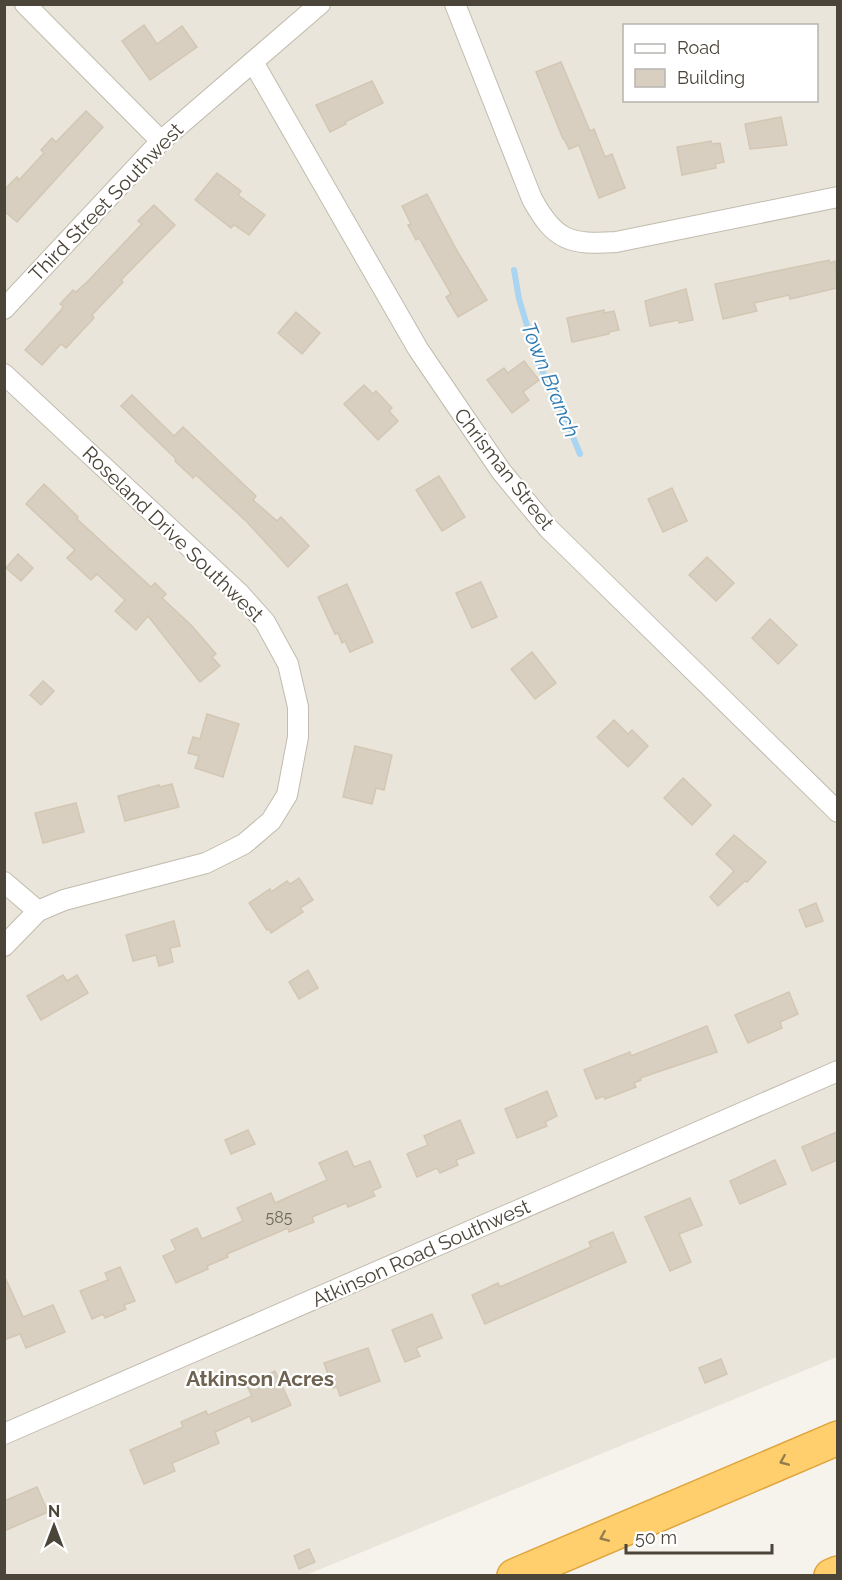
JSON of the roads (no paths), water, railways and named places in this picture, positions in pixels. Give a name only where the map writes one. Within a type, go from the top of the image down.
[{"type":"highway","points":[[514,1575],[837,1438]]},
{"type":"highway","points":[[831,1575],[837,1573]]},
{"type":"street","points":[[25,4],[161,141]]},
{"type":"street","name":"Third Street Southwest","points":[[4,309],[161,141],[321,4]]},
{"type":"street","points":[[455,4],[532,199],[545,222],[563,237],[586,244],[616,242],[837,197]]},
{"type":"street","name":"Chrisman Street","points":[[253,62],[418,349],[501,471],[548,528],[837,812]]},
{"type":"street","name":"Roseland Drive Southwest","points":[[4,374],[239,592],[265,621],[288,664],[298,707],[296,747],[287,795],[271,821],[244,844],[206,863],[64,900],[38,911]]},
{"type":"street","points":[[4,882],[38,911],[4,946]]},
{"type":"street","name":"Atkinson Road Southwest","points":[[4,1434],[837,1071]]},
{"type":"waterway","name":"Town Branch","points":[[514,270],[519,299],[539,365],[557,398],[580,454]]},
{"type":"district","name":"Atkinson Acres","points":[[260,1379]]}]
